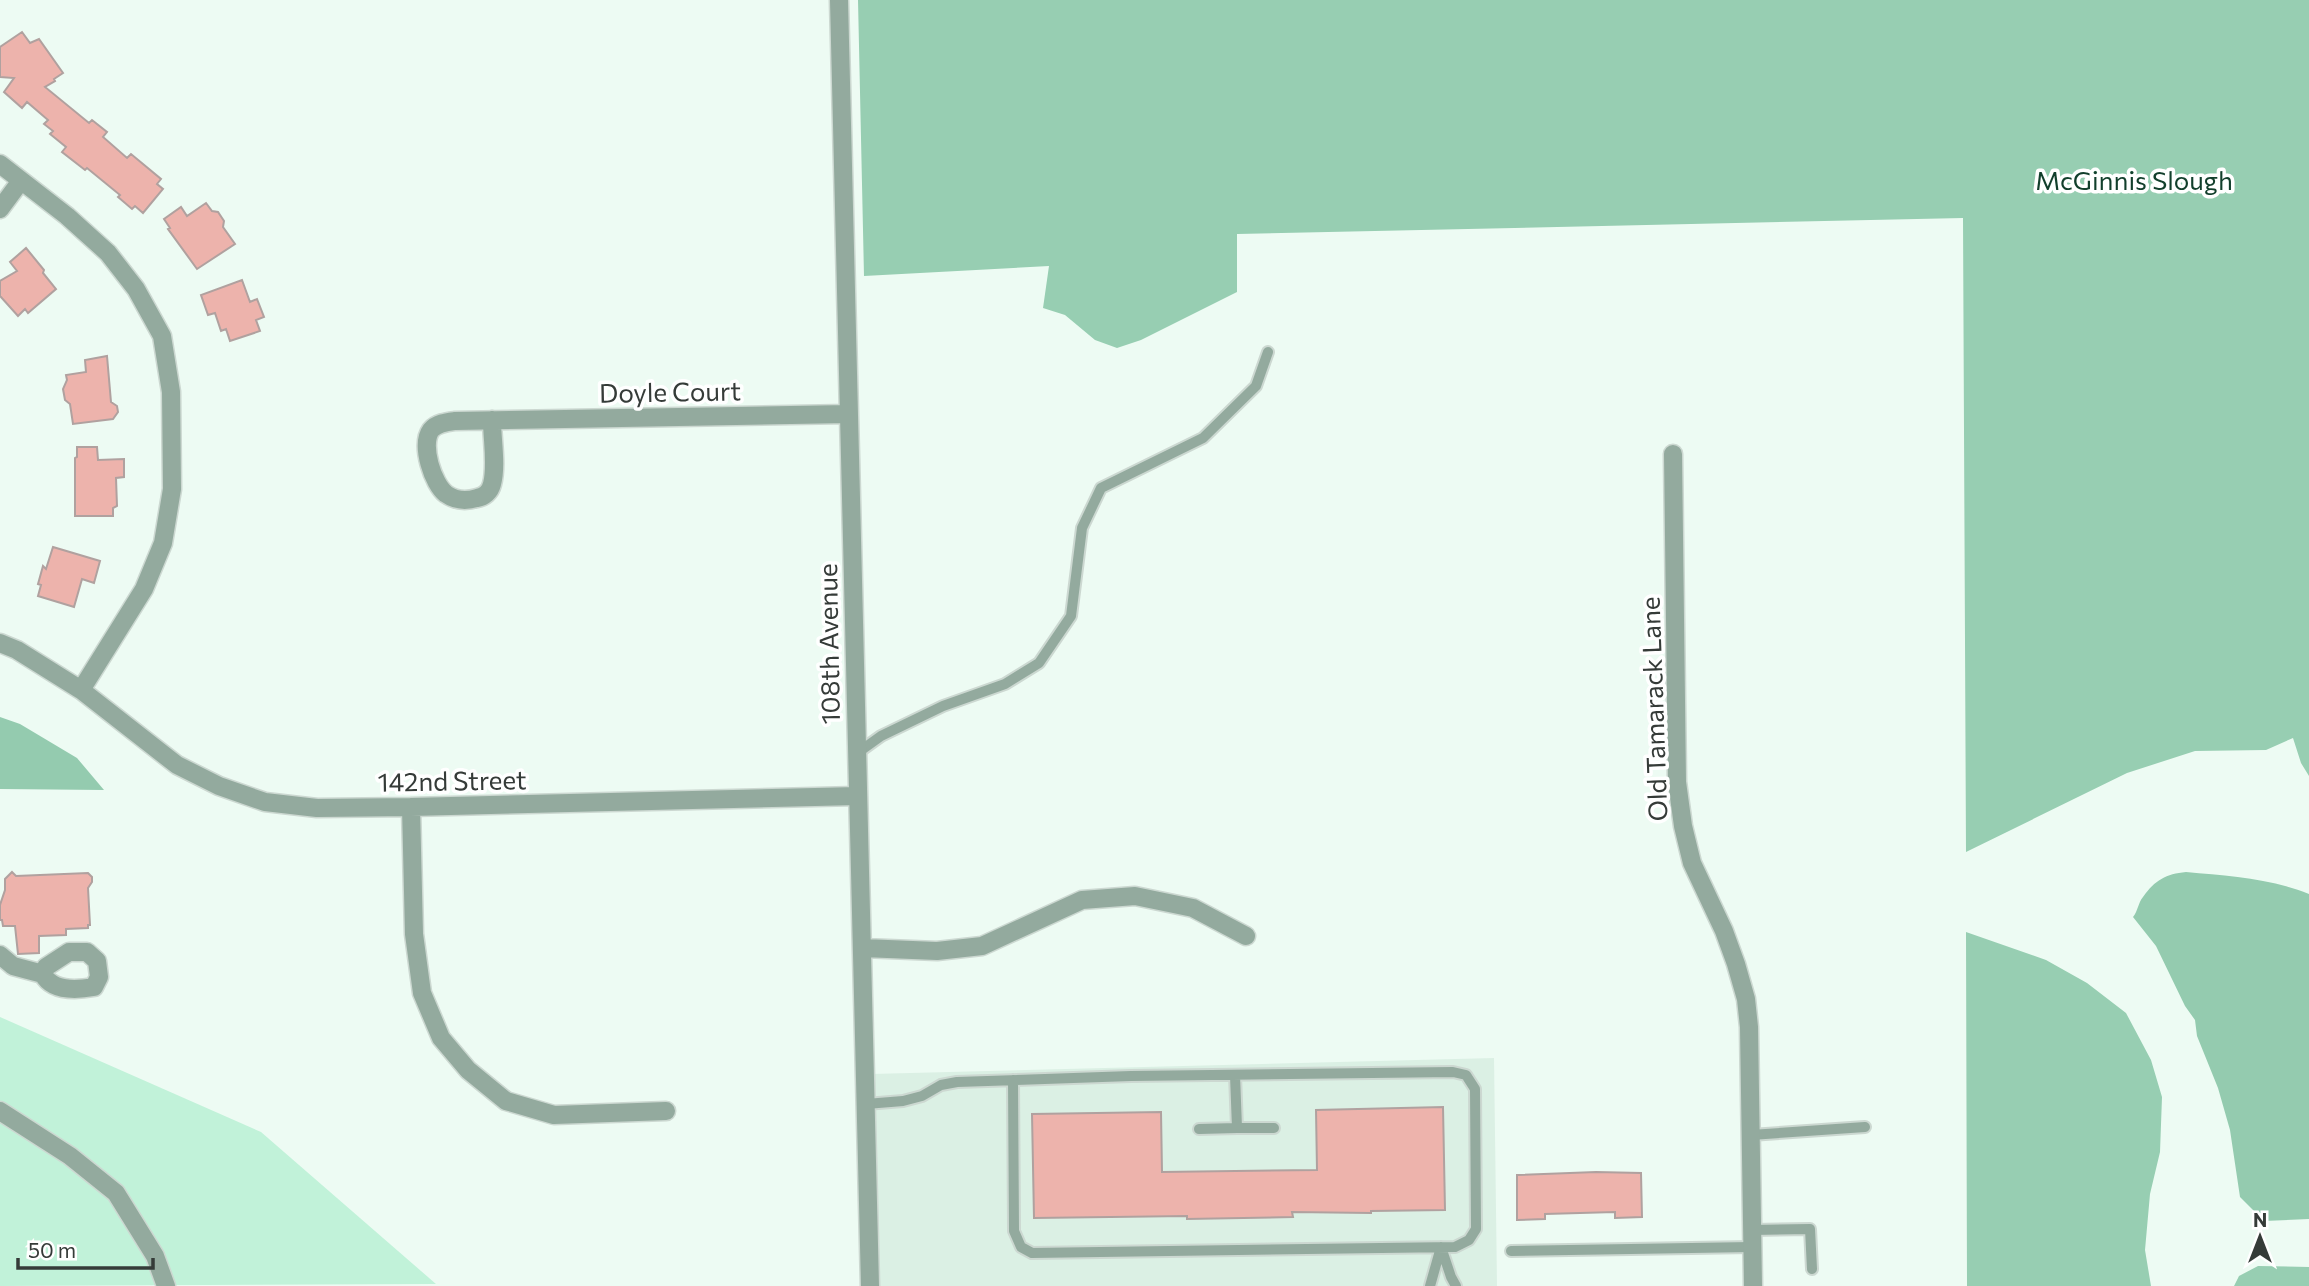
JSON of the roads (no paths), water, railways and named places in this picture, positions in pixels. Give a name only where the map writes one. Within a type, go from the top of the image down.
[{"type":"street","name":"108th Avenue","points":[[839,0],[870,1286]]},
{"type":"street","points":[[0,164],[67,216],[108,253],[136,289],[162,336],[171,392],[172,489],[163,543],[144,589],[81,690]]},
{"type":"street","points":[[0,209],[20,182]]},
{"type":"street","name":"Doyle Court","points":[[492,420],[491,487],[483,497],[470,500],[459,500],[445,494],[433,476],[427,453],[427,439],[431,430],[439,424],[492,420],[848,414]]},
{"type":"street","name":"Old Tamarack Lane","points":[[1674,454],[1676,764],[1680,812],[1692,863],[1724,931],[1746,999],[1749,1027],[1753,1286]]},
{"type":"street","name":"142nd Street","points":[[0,643],[18,650],[81,690],[177,765],[219,786],[265,802],[304,807],[411,807],[857,796]]},
{"type":"street","points":[[411,807],[416,946],[422,993],[441,1038],[468,1070],[506,1101],[554,1115],[666,1111]]},
{"type":"street","points":[[863,948],[937,951],[982,946],[1082,900],[1135,896],[1193,908],[1246,936]]},
{"type":"street","points":[[0,955],[13,966],[43,974]]},
{"type":"street","points":[[0,1111],[70,1156],[116,1193],[155,1256],[166,1286]]},
{"type":"lane","points":[[856,754],[881,736],[943,706],[1005,684],[1039,663],[1071,616],[1082,528],[1101,488],[1203,438],[1256,386],[1268,352]]},
{"type":"lane","points":[[866,1104],[922,1096],[941,1085],[957,1082],[1013,1080],[1236,1075],[1453,1072],[1466,1075],[1475,1089],[1476,1229],[1469,1240],[1455,1247],[1032,1253],[1021,1247],[1014,1230],[1013,1080]]},
{"type":"lane","points":[[1236,1075],[1237,1128]]},
{"type":"lane","points":[[1199,1129],[1274,1128]]},
{"type":"lane","points":[[1751,1135],[1865,1128]]},
{"type":"lane","points":[[1511,1251],[1752,1239],[1810,1229],[1812,1269]]},
{"type":"lane","points":[[1430,1286],[1441,1247]]},
{"type":"lane","points":[[1441,1247],[1456,1286]]},
{"type":"park label","name":"McGinnis Slough","points":[[2134,179]]}]
